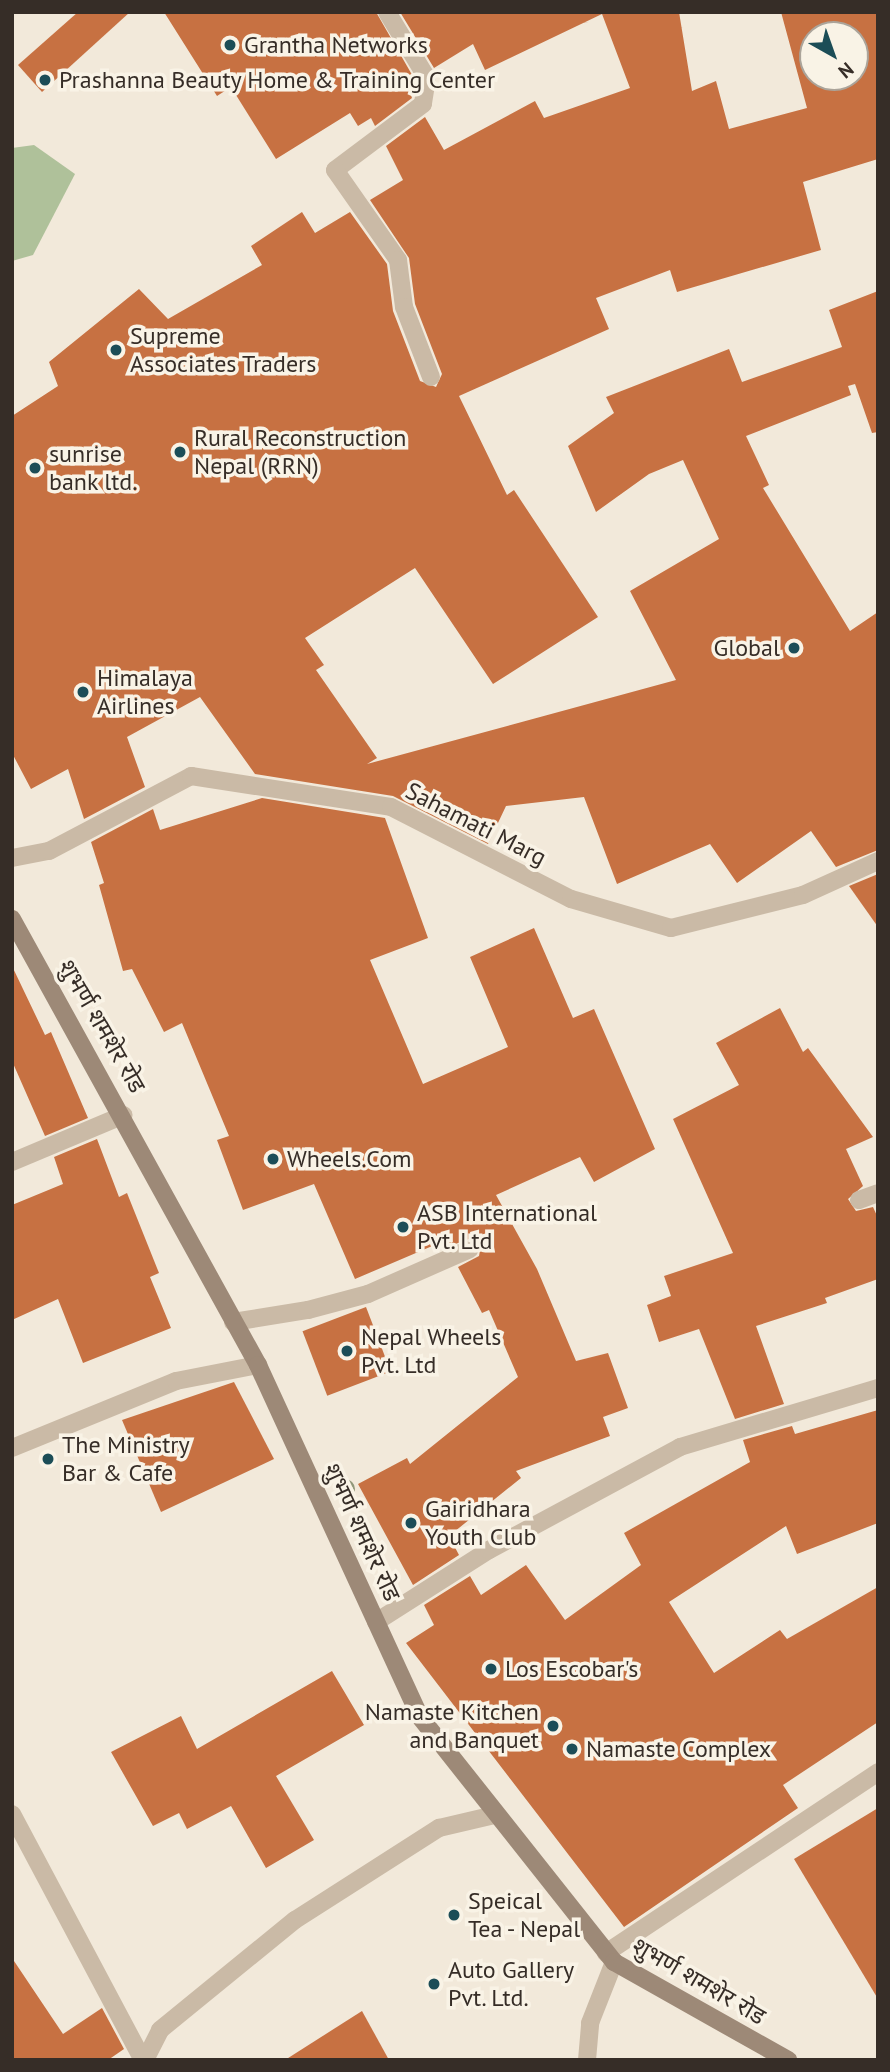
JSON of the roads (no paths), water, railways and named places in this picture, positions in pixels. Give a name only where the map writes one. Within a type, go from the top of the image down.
[{"type":"main road","name":"शुभर्ण शमशेर रोड","points":[[12,919],[124,1115],[233,1322],[258,1364],[420,1717],[494,1815],[610,1957],[788,2060]]},
{"type":"street","points":[[387,12],[427,78],[424,103],[335,170],[397,260],[404,307],[431,377]]},
{"type":"street","name":"Sahamati Marg","points":[[12,858],[49,851],[191,776],[391,807],[571,899],[671,928],[803,895],[878,862]]},
{"type":"street","points":[[12,1162],[124,1115]]},
{"type":"street","points":[[859,1200],[878,1193]]},
{"type":"street","points":[[233,1322],[308,1310],[368,1294],[470,1249]]},
{"type":"street","points":[[12,1448],[176,1381],[258,1364]]},
{"type":"street","points":[[376,1622],[489,1550],[680,1447],[878,1388]]},
{"type":"street","points":[[587,2060],[590,2023],[610,1957],[878,1772]]},
{"type":"street","points":[[12,1814],[144,2060]]},
{"type":"street","points":[[144,2060],[160,2030],[295,1920],[439,1828],[494,1815]]},
{"type":"place","name":"Grantha Networks","points":[[230,45]]},
{"type":"place","name":"Prashanna Beauty Home & Training Center","points":[[45,80]]},
{"type":"place","name":"Supreme Associates Traders","points":[[116,350]]},
{"type":"place","name":"Rural Reconstruction Nepal (RRN)","points":[[180,452]]},
{"type":"place","name":"sunrise bank ltd.","points":[[35,468]]},
{"type":"place","name":"Global","points":[[794,648]]},
{"type":"place","name":"Himalaya Airlines","points":[[83,692]]},
{"type":"place","name":"Wheels.Com","points":[[273,1159]]},
{"type":"place","name":"ASB International Pvt. Ltd","points":[[403,1227]]},
{"type":"place","name":"Nepal Wheels Pvt. Ltd","points":[[347,1351]]},
{"type":"place","name":"The Ministry Bar & Cafe","points":[[48,1459]]},
{"type":"place","name":"Gairidhara Youth Club","points":[[411,1523]]},
{"type":"place","name":"Los Escobar's","points":[[491,1669]]},
{"type":"place","name":"Namaste Kitchen and Banquet","points":[[553,1726]]},
{"type":"place","name":"Namaste Complex","points":[[572,1749]]},
{"type":"place","name":"Speical Tea - Nepal","points":[[454,1915]]},
{"type":"place","name":"Auto Gallery Pvt. Ltd.","points":[[434,1984]]}]
